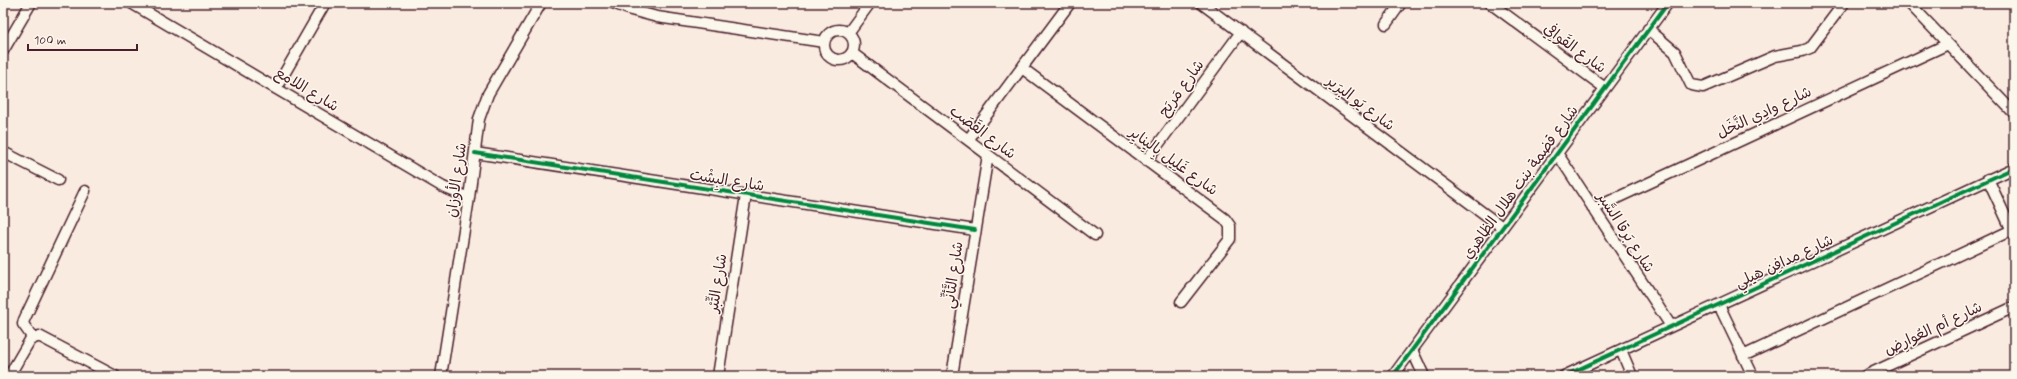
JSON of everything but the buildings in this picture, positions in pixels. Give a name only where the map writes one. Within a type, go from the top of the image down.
[{"type":"street","points":[[3,51],[31,3]]},
{"type":"street","name":"شارع اللامع","points":[[131,3],[443,187],[469,198]]},
{"type":"street","points":[[276,88],[325,3]]},
{"type":"street","name":"شارع الأوزان","points":[[441,376],[469,198],[479,119],[487,96],[541,3]]},
{"type":"street","points":[[613,3],[631,10],[657,17],[824,42]]},
{"type":"street","points":[[848,33],[870,3]]},
{"type":"street","points":[[968,140],[1070,3]]},
{"type":"street","name":"شارع يَو البِرَير","points":[[1201,3],[1502,227]]},
{"type":"street","points":[[1386,24],[1401,3]]},
{"type":"street","name":"شارع القَوافِي","points":[[1490,3],[1605,88]]},
{"type":"street","name":"شارع قضمة بنت هلال الظاهري","points":[[1393,376],[1668,3]]},
{"type":"street","points":[[1648,29],[1675,52],[1691,85],[1703,87],[1775,56],[1810,48],[1844,3]]},
{"type":"street","points":[[1909,3],[2014,113]]},
{"type":"street","points":[[834,30],[844,30],[848,33],[854,44],[852,53],[845,59],[831,58],[825,51],[824,42],[826,37],[834,30]]},
{"type":"street","name":"شارع مَربَح","points":[[1146,160],[1241,32]]},
{"type":"street","name":"شارع وادِي النَّخَل","points":[[1593,209],[1948,44]]},
{"type":"street","name":"شارع القَصَب","points":[[852,53],[1096,235]]},
{"type":"street","name":"شارع غَلِيل بِاليِنايِر","points":[[1022,68],[1220,213],[1230,226],[1232,233],[1227,245],[1181,302]]},
{"type":"street","points":[[3,152],[58,180]]},
{"type":"street","name":"شارع البِشْت","points":[[475,154],[975,230]]},
{"type":"street","name":"شارع بَرقا السَّبر","points":[[1557,154],[1671,326]]},
{"type":"street","name":"شارع التَّأنِّي","points":[[952,376],[988,155]]},
{"type":"street","name":"شارع مدافِن هيلي","points":[[1564,376],[2014,168]]},
{"type":"street","points":[[1743,356],[2013,233],[1988,179]]},
{"type":"street","points":[[33,338],[24,328],[24,320],[85,191]]},
{"type":"street","name":"شارع التِّبْر","points":[[718,376],[746,195]]},
{"type":"street","points":[[1719,305],[1753,376]]},
{"type":"street","name":"شارع أم العُوارِض","points":[[1864,376],[2014,307]]},
{"type":"street","points":[[9,376],[28,343],[33,338],[42,337],[115,376]]},
{"type":"street","points":[[1412,350],[1424,376]]},
{"type":"street","points":[[1620,350],[1632,376]]},
{"type":"cycle path","points":[[1393,376],[1668,3]]},
{"type":"cycle path","points":[[475,153],[975,230]]},
{"type":"cycle path","points":[[1564,376],[2014,168]]}]
